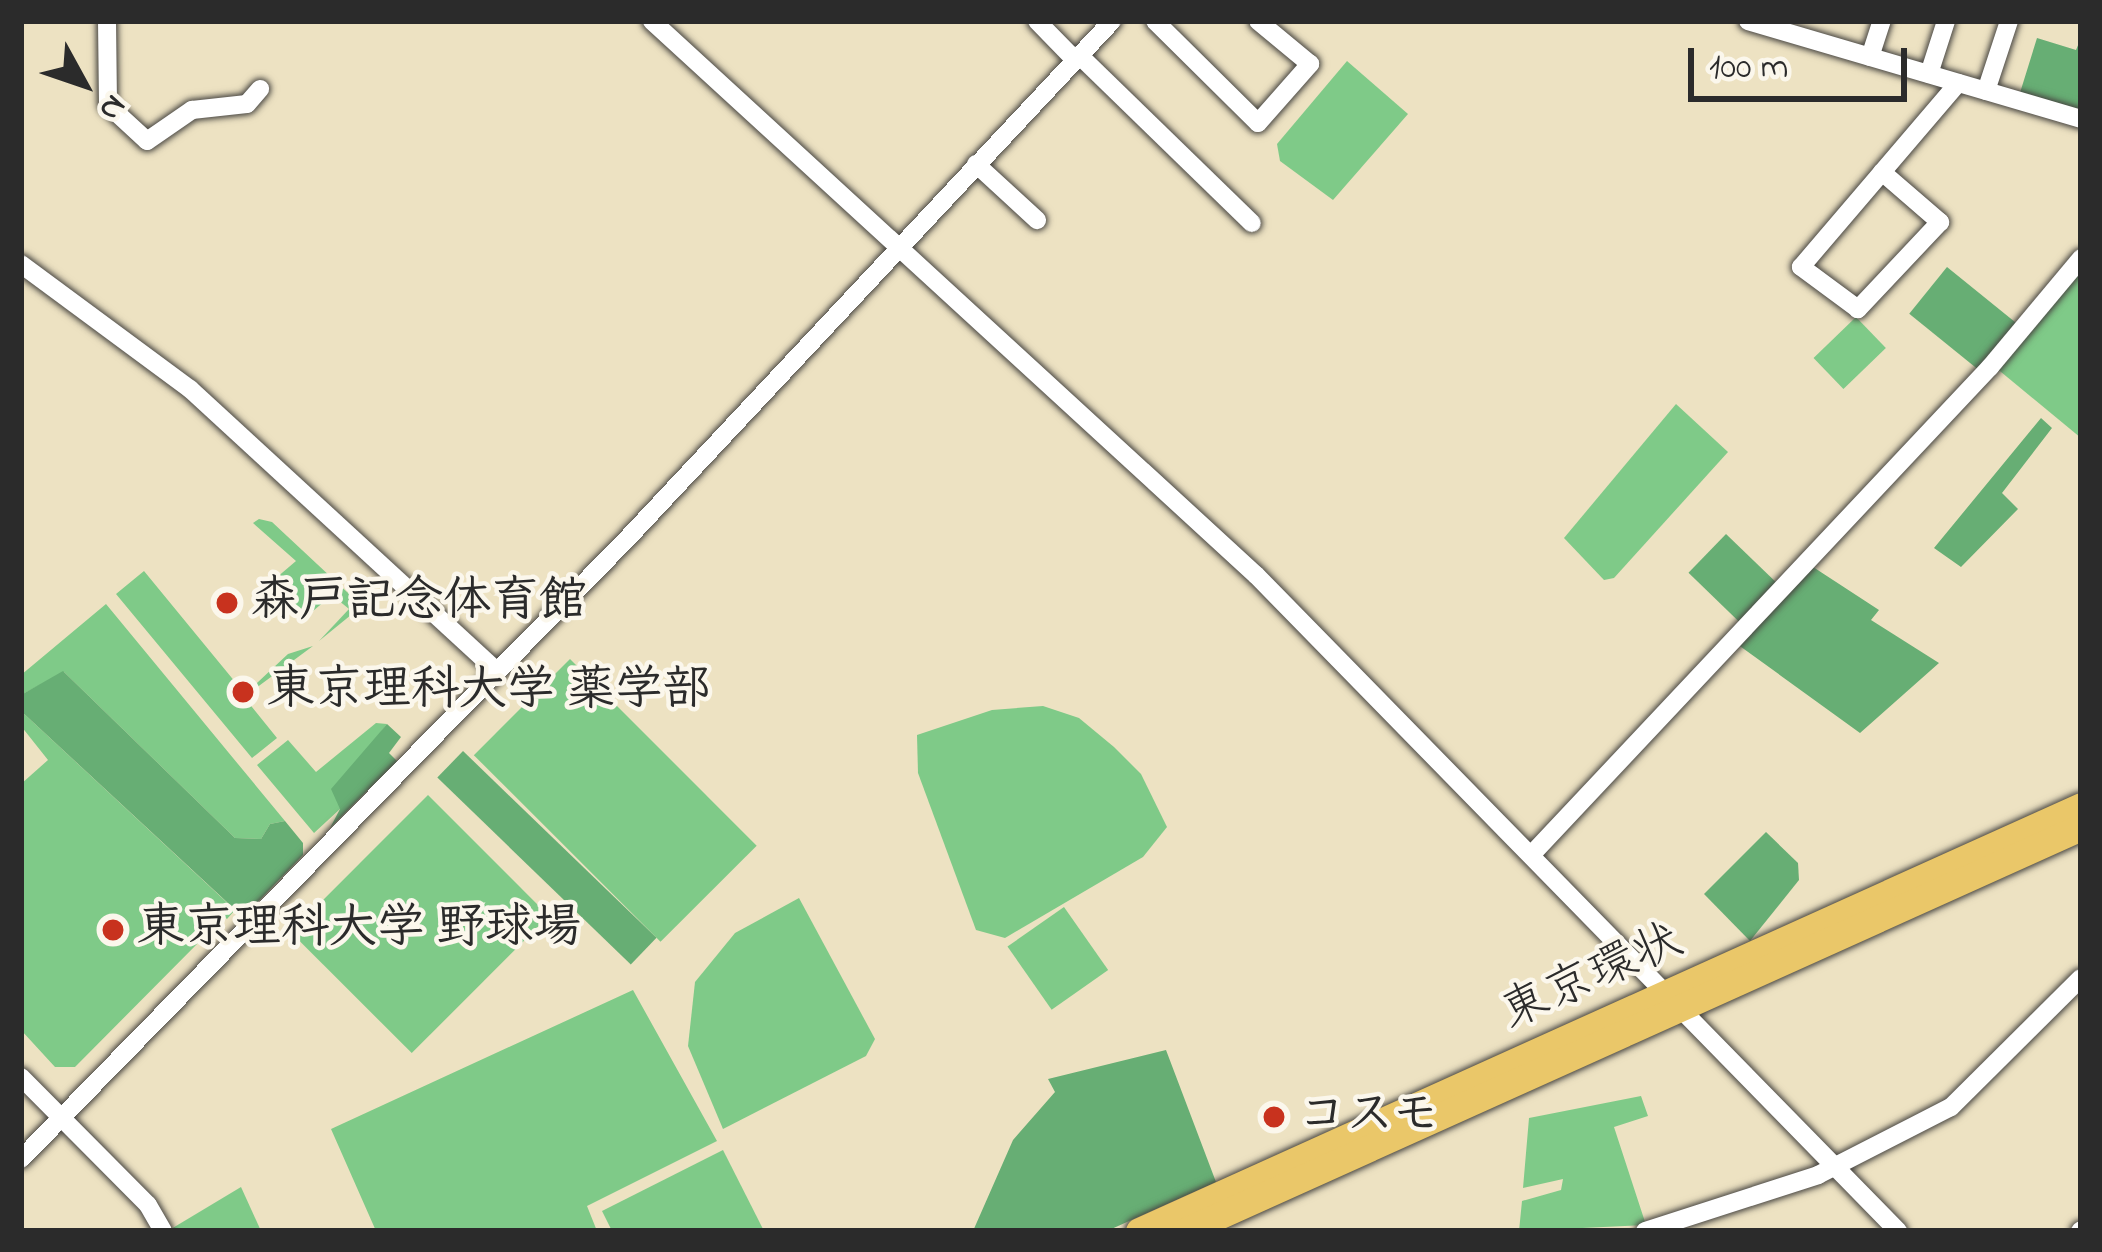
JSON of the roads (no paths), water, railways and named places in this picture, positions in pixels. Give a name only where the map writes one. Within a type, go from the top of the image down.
[{"type":"highway","name":"東京環状","points":[[1185,1231],[2081,806]]},
{"type":"highway","name":"東京環状","points":[[1139,1231],[2081,827]]},
{"type":"street","points":[[107,21],[108,105],[147,141],[191,110],[247,104],[260,89]]},
{"type":"street","points":[[652,21],[904,245],[1031,374],[1270,589],[1898,1231]]},
{"type":"street","points":[[1037,21],[1252,223]]},
{"type":"street","points":[[21,1159],[497,670],[1112,21]]},
{"type":"street","points":[[1155,21],[1258,123],[1310,64],[1258,21]]},
{"type":"street","points":[[1870,57],[1882,21]]},
{"type":"street","points":[[1929,74],[1946,21]]},
{"type":"street","points":[[1986,91],[2009,21]]},
{"type":"street","points":[[1753,22],[1816,31],[1870,57],[2081,118]]},
{"type":"street","points":[[1882,172],[1940,222],[1858,309],[1802,267],[1882,172],[1958,83]]},
{"type":"street","points":[[976,164],[1037,220]]},
{"type":"street","points":[[1533,853],[2004,352],[2081,257]]},
{"type":"street","points":[[21,264],[190,389],[497,670]]},
{"type":"street","points":[[1645,1231],[1837,1167],[1951,1107],[2081,978]]},
{"type":"street","points":[[21,1077],[148,1205],[163,1231]]},
{"type":"place","name":"森戸記念体育館","points":[[227,603]]},
{"type":"place","name":"東京理科大学 薬学部","points":[[243,692]]},
{"type":"place","name":"東京理科大学 野球場","points":[[113,930]]},
{"type":"place","name":"コスモ","points":[[1274,1117]]}]
